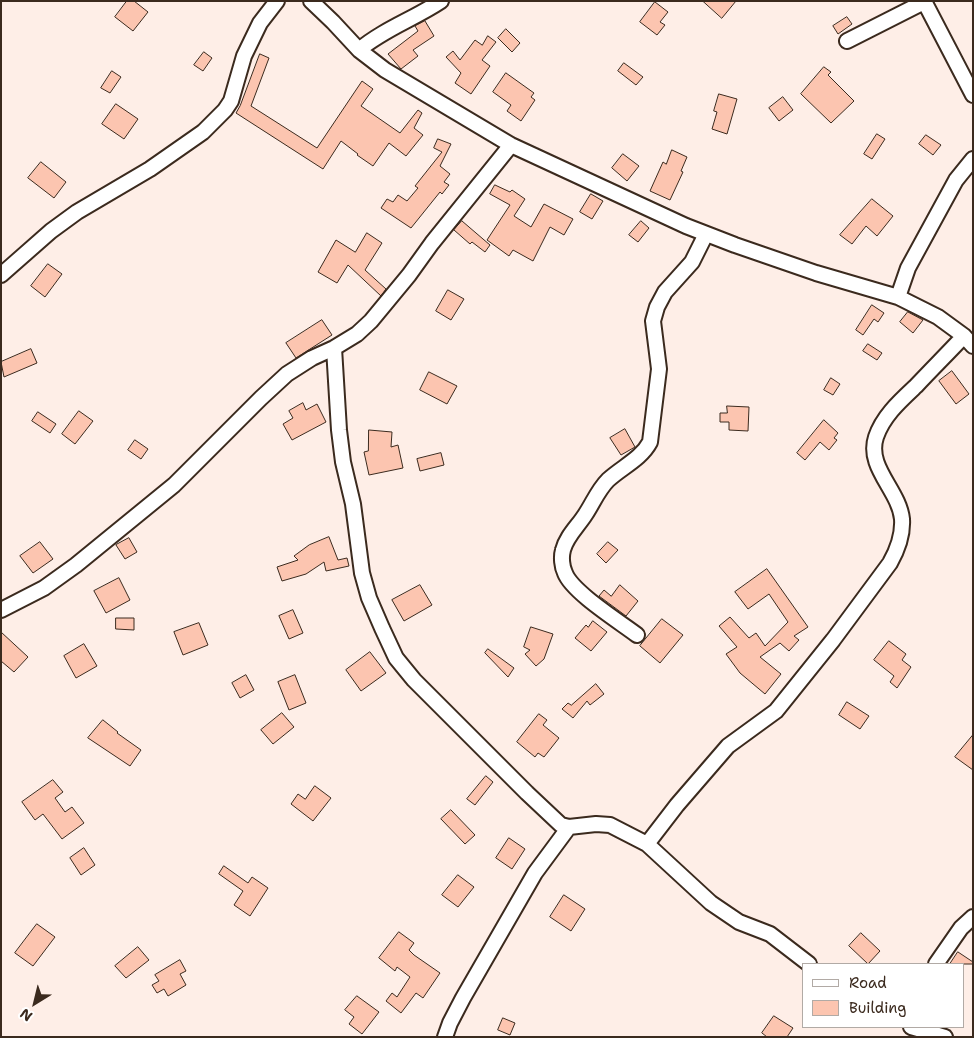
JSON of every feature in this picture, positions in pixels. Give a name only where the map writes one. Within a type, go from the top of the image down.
[{"type":"street","points":[[1,275],[51,231],[77,212],[150,170],[203,132],[225,110],[231,101],[244,56],[260,23],[277,1]]},
{"type":"street","points":[[311,1],[359,50],[385,70],[512,146],[706,234],[816,273],[898,297],[938,317],[968,341],[885,417],[876,436],[873,448],[875,458],[898,502],[902,518],[901,537],[897,551],[890,562],[833,640],[776,712],[728,746],[677,805],[647,844]]},
{"type":"street","points":[[359,50],[386,30],[427,11],[441,1]]},
{"type":"street","points":[[847,41],[924,2],[973,95]]},
{"type":"street","points":[[348,38],[371,40]]},
{"type":"street","points":[[1,610],[44,588],[76,565],[174,485],[287,374],[357,334],[371,321],[409,275],[432,243],[512,146]]},
{"type":"street","points":[[898,297],[908,268],[956,180],[973,159]]},
{"type":"street","points":[[637,635],[574,586],[565,574],[563,551],[599,491],[618,472],[646,450],[650,442],[659,369],[653,321],[657,307],[665,292],[692,262],[706,234]]},
{"type":"street","points":[[334,348],[340,438],[343,462],[353,504],[362,573],[369,598],[396,658],[414,680],[561,825],[568,827],[596,824],[610,825],[647,844],[711,903],[739,922],[770,934],[807,963]]},
{"type":"street","points":[[445,1037],[463,998],[535,873],[568,827]]},
{"type":"street","points":[[937,963],[960,928],[973,917]]},
{"type":"street","points":[[914,1028],[945,1037]]},
{"type":"building","points":[[127,1],[134,1],[148,12],[133,31],[115,17]]},
{"type":"building","points":[[703,1],[736,1],[722,18]]},
{"type":"building","points":[[655,2],[668,12],[660,22],[665,25],[657,35],[640,22]]},
{"type":"building","points":[[847,17],[852,24],[838,34],[833,26]]},
{"type":"building","points":[[425,21],[434,36],[413,50],[418,56],[401,69],[388,54],[418,31],[415,26]]},
{"type":"building","points":[[506,29],[520,43],[512,52],[498,38]]},
{"type":"building","points":[[488,36],[496,42],[482,60],[490,66],[471,94],[455,83],[461,73],[446,57],[453,51],[460,60],[475,40],[482,45]]},
{"type":"building","points":[[204,52],[212,58],[203,71],[194,65]]},
{"type":"building","points":[[260,54],[269,58],[251,106],[317,148],[362,81],[373,89],[361,106],[400,133],[418,110],[422,113],[414,128],[423,135],[406,156],[389,143],[373,166],[341,141],[323,169],[236,113]]},
{"type":"building","points":[[624,63],[643,77],[636,85],[618,71]]},
{"type":"building","points":[[824,67],[831,72],[828,75],[854,101],[831,123],[801,94]]},
{"type":"building","points":[[112,71],[121,77],[110,93],[101,88]]},
{"type":"building","points":[[506,73],[534,93],[531,97],[535,100],[521,121],[507,111],[511,105],[493,92]]},
{"type":"building","points":[[719,94],[737,99],[727,134],[712,129],[717,112],[714,111]]},
{"type":"building","points":[[783,97],[793,110],[779,121],[769,108]]},
{"type":"building","points":[[116,104],[138,119],[124,139],[102,124]]},
{"type":"building","points":[[877,134],[885,139],[872,159],[864,154]]},
{"type":"building","points":[[926,135],[941,145],[933,155],[919,144]]},
{"type":"building","points":[[438,139],[451,144],[440,166],[450,174],[444,182],[449,185],[442,194],[440,192],[411,228],[381,208],[387,199],[393,202],[398,195],[407,201],[418,188],[415,186],[442,152],[434,148]]},
{"type":"building","points":[[672,150],[687,157],[681,171],[683,172],[670,200],[650,191],[663,162],[666,164]]},
{"type":"building","points":[[623,154],[639,166],[627,181],[612,168]]},
{"type":"building","points":[[41,162],[66,182],[54,198],[28,178]]},
{"type":"building","points":[[495,185],[510,192],[512,190],[525,199],[514,216],[531,227],[544,204],[573,219],[564,235],[550,227],[533,261],[513,250],[509,256],[487,240],[510,205],[490,194]]},
{"type":"building","points":[[591,194],[603,201],[592,219],[580,212]]},
{"type":"building","points":[[872,199],[893,216],[877,236],[866,226],[852,244],[840,235]]},
{"type":"building","points":[[462,221],[490,245],[485,252],[472,242],[470,244],[454,230]]},
{"type":"building","points":[[641,221],[649,228],[638,242],[629,235]]},
{"type":"building","points":[[367,233],[382,243],[365,270],[386,289],[381,296],[348,265],[337,283],[318,272],[336,240],[355,252]]},
{"type":"building","points":[[48,264],[62,274],[45,297],[31,286]]},
{"type":"building","points":[[448,290],[464,299],[451,320],[436,311]]},
{"type":"building","points":[[872,305],[884,313],[878,322],[874,319],[863,335],[856,330]]},
{"type":"building","points":[[908,312],[923,320],[913,333],[900,322]]},
{"type":"building","points":[[322,320],[332,335],[296,358],[286,343]]},
{"type":"building","points":[[868,344],[882,353],[877,360],[863,351]]},
{"type":"building","points":[[31,349],[37,363],[4,377],[1,362]]},
{"type":"building","points":[[952,371],[969,394],[956,404],[939,381]]},
{"type":"building","points":[[429,372],[457,386],[447,404],[420,390]]},
{"type":"building","points":[[831,378],[840,384],[833,395],[824,390]]},
{"type":"building","points":[[303,403],[306,410],[317,404],[326,422],[292,440],[283,424],[293,418],[289,411]]},
{"type":"building","points":[[727,406],[749,407],[748,431],[729,430],[729,422],[720,422],[720,413],[727,413]]},
{"type":"building","points":[[79,411],[93,421],[75,444],[62,434]]},
{"type":"building","points":[[38,412],[56,424],[50,433],[32,421]]},
{"type":"building","points":[[824,420],[838,433],[834,438],[837,440],[829,450],[820,442],[805,460],[797,453]]},
{"type":"building","points":[[625,429],[635,447],[621,455],[610,438]]},
{"type":"building","points":[[369,430],[392,432],[391,447],[398,445],[403,468],[369,475],[364,452],[368,451]]},
{"type":"building","points":[[135,440],[148,449],[141,459],[128,450]]},
{"type":"building","points":[[441,453],[444,465],[420,471],[417,459]]},
{"type":"building","points":[[329,537],[338,560],[347,558],[349,566],[326,571],[324,562],[306,574],[282,581],[277,567],[298,560],[294,556],[309,545]]},
{"type":"building","points":[[129,538],[137,552],[125,559],[116,545]]},
{"type":"building","points":[[40,542],[53,559],[33,573],[20,556]]},
{"type":"building","points":[[608,542],[618,550],[606,563],[597,554]]},
{"type":"building","points":[[767,569],[808,627],[794,636],[799,640],[789,651],[780,643],[760,657],[781,674],[765,694],[740,673],[726,654],[737,647],[719,626],[730,617],[749,638],[756,633],[765,646],[788,622],[769,594],[748,609],[735,592]]},
{"type":"building","points":[[119,578],[130,600],[106,613],[94,591]]},
{"type":"building","points":[[420,585],[432,605],[404,621],[392,600]]},
{"type":"building","points":[[620,585],[638,601],[626,616],[599,596],[604,590],[611,596]]},
{"type":"building","points":[[293,610],[303,633],[289,639],[279,616]]},
{"type":"building","points":[[116,618],[134,618],[134,630],[116,629]]},
{"type":"building","points":[[662,619],[683,635],[660,663],[640,646]]},
{"type":"building","points":[[593,621],[607,632],[591,651],[575,638],[586,625],[588,627]]},
{"type":"building","points":[[199,623],[208,645],[183,655],[174,632]]},
{"type":"building","points":[[531,627],[553,634],[544,659],[536,666],[525,654],[530,650],[524,647]]},
{"type":"building","points":[[1,632],[28,657],[14,672],[1,661]]},
{"type":"building","points":[[889,641],[906,654],[902,660],[911,667],[897,688],[890,682],[894,676],[874,660]]},
{"type":"building","points":[[84,644],[97,666],[76,678],[64,656]]},
{"type":"building","points":[[488,649],[514,668],[508,677],[485,653]]},
{"type":"building","points":[[370,652],[386,673],[361,691],[346,670]]},
{"type":"building","points":[[246,675],[254,690],[240,698],[232,683]]},
{"type":"building","points":[[295,675],[306,703],[289,710],[278,682]]},
{"type":"building","points":[[596,684],[604,694],[590,705],[587,701],[573,718],[562,709],[568,703],[571,705]]},
{"type":"building","points":[[847,702],[869,716],[860,729],[839,715]]},
{"type":"building","points":[[282,713],[294,727],[273,744],[261,730]]},
{"type":"building","points":[[539,714],[547,720],[543,725],[559,738],[544,757],[538,753],[535,757],[517,742]]},
{"type":"building","points":[[103,720],[117,733],[141,750],[130,766],[88,738]]},
{"type":"building","points":[[973,735],[973,770],[955,757]]},
{"type":"building","points":[[486,776],[493,782],[475,805],[467,799]]},
{"type":"building","points":[[53,780],[63,792],[55,798],[65,812],[72,807],[84,823],[62,839],[43,814],[35,820],[22,802]]},
{"type":"building","points":[[315,786],[331,798],[313,821],[291,804],[298,794],[305,799]]},
{"type":"building","points":[[451,810],[475,835],[465,844],[441,819]]},
{"type":"building","points":[[509,838],[525,849],[512,869],[496,858]]},
{"type":"building","points":[[84,848],[95,865],[81,875],[70,858]]},
{"type":"building","points":[[224,866],[248,883],[252,877],[268,888],[250,916],[234,905],[243,891],[219,874]]},
{"type":"building","points":[[458,875],[474,887],[458,907],[442,895]]},
{"type":"building","points":[[564,895],[585,909],[571,931],[550,917]]},
{"type":"building","points":[[37,924],[55,937],[33,966],[15,953]]},
{"type":"building","points":[[399,932],[414,943],[409,950],[414,955],[440,973],[423,998],[416,993],[401,1013],[386,1001],[392,993],[397,997],[410,977],[397,967],[395,971],[379,958]]},
{"type":"building","points":[[861,933],[880,951],[867,963],[849,946]]},
{"type":"building","points":[[138,947],[149,960],[126,978],[115,966]]},
{"type":"building","points":[[958,952],[973,962],[973,964],[964,963],[951,963]]},
{"type":"building","points":[[180,960],[186,971],[180,974],[186,985],[168,996],[164,989],[157,993],[152,985],[159,981],[155,975]]},
{"type":"building","points":[[357,996],[379,1012],[362,1034],[349,1024],[354,1017],[345,1010]]},
{"type":"building","points":[[774,1016],[793,1028],[787,1037],[767,1037],[762,1033]]},
{"type":"building","points":[[503,1018],[515,1023],[510,1035],[498,1030]]}]
